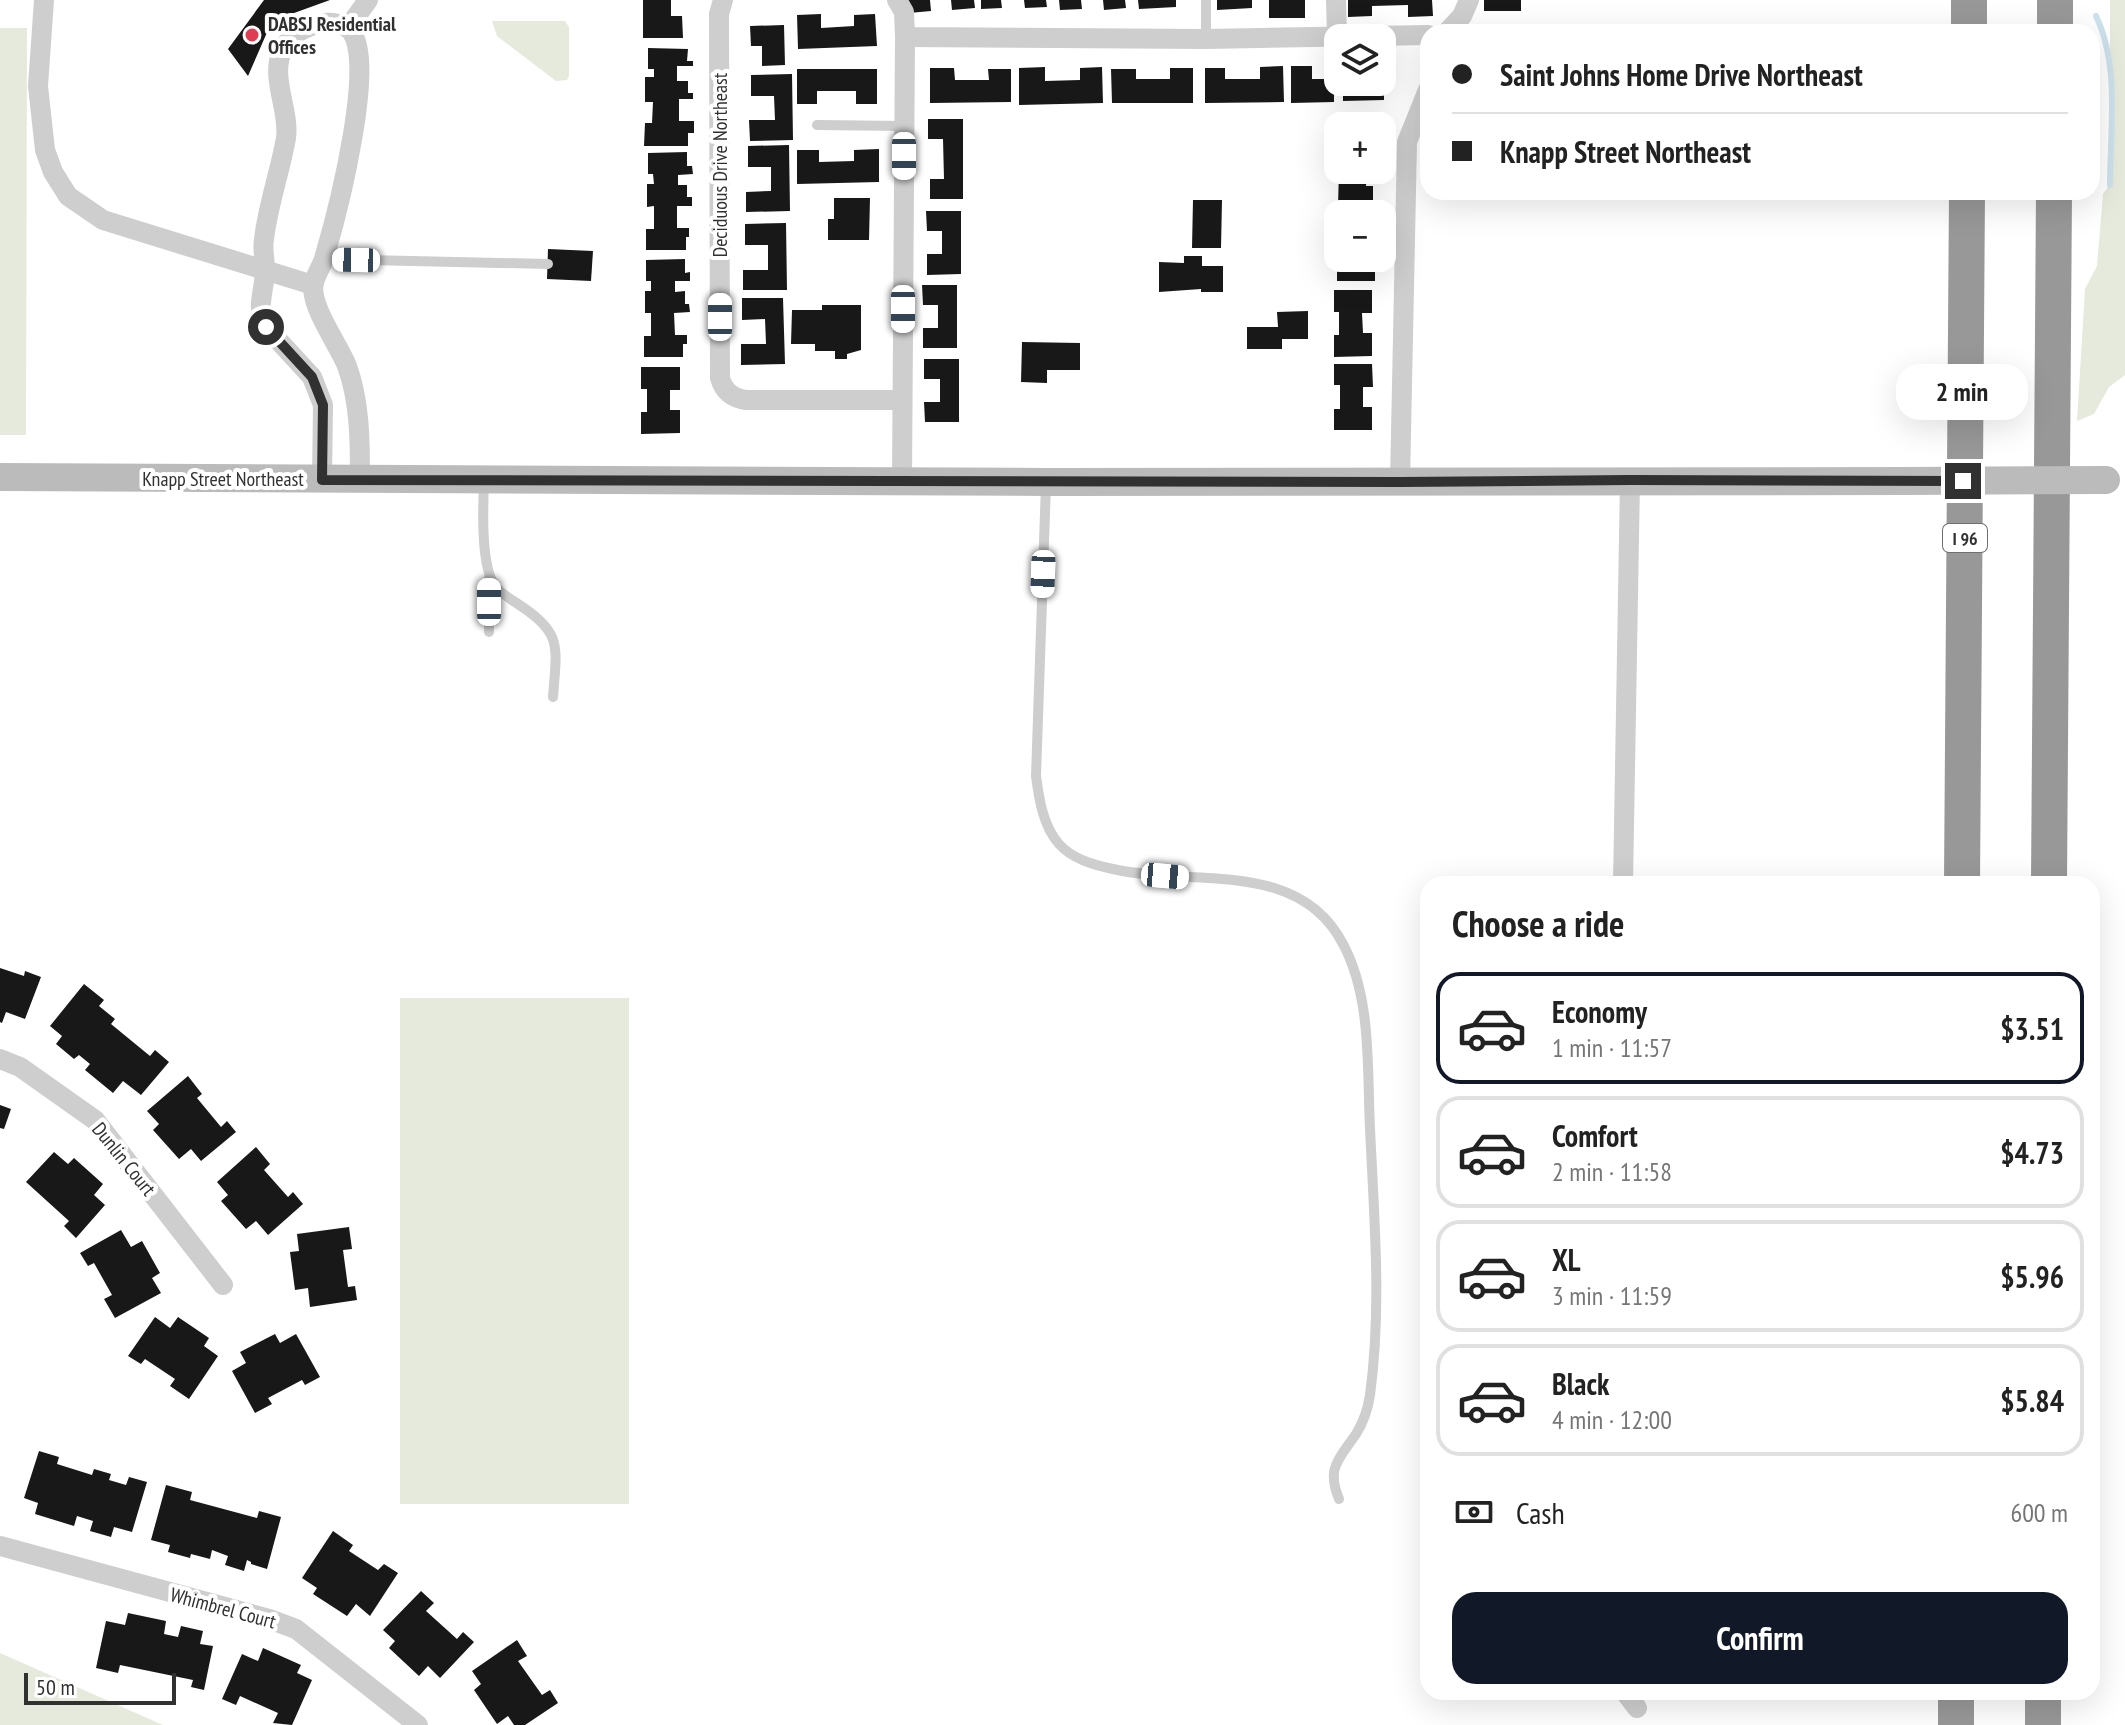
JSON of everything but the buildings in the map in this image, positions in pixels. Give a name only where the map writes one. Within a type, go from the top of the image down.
[{"type":"highway","points":[[1969,0],[1969,24]]},
{"type":"highway","points":[[2055,0],[2055,24]]},
{"type":"highway","name":"I 96","points":[[1962,876],[1967,200]]},
{"type":"highway","points":[[2049,876],[2054,200]]},
{"type":"highway","points":[[1956,1700],[1956,1725]]},
{"type":"highway","points":[[2043,1700],[2043,1725]]},
{"type":"main road","name":"Knapp Street Northeast","points":[[0,477],[1046,482],[2115,480]]},
{"type":"street","points":[[44,0],[38,86],[45,150],[53,172],[68,196],[103,220],[313,285]]},
{"type":"street","points":[[348,28],[368,0]]},
{"type":"street","name":"Deciduous Drive Northeast","points":[[723,0],[719,14],[719,93],[720,378],[724,389],[734,397],[746,400],[902,400]]},
{"type":"street","points":[[897,0],[904,12],[905,37],[902,481]]},
{"type":"street","points":[[1336,0],[1337,24]]},
{"type":"street","points":[[1457,24],[1469,0]]},
{"type":"street","points":[[322,480],[323,405],[312,377],[266,327],[261,318],[260,296],[265,271],[264,239],[287,134],[279,79],[282,50],[308,26],[334,24],[348,28],[355,36],[360,62],[351,155],[324,259],[313,285],[315,300],[354,387],[360,479]]},
{"type":"street","points":[[1396,35],[1420,35]]},
{"type":"street","points":[[905,37],[1206,39],[1324,36]]},
{"type":"street","points":[[1400,482],[1407,142],[1420,110]]},
{"type":"street","points":[[1623,876],[1630,480]]},
{"type":"street","name":"Dunlin Court","points":[[0,1059],[20,1067],[95,1120],[223,1285]]},
{"type":"street","name":"Whimbrel Court","points":[[0,1546],[296,1629],[418,1725]]},
{"type":"lane","points":[[1206,0],[1206,39]]},
{"type":"lane","points":[[817,125],[904,126]]},
{"type":"lane","points":[[324,259],[548,264]]},
{"type":"lane","points":[[484,479],[483,525],[489,571],[489,632]]},
{"type":"lane","points":[[1046,482],[1036,776],[1041,806],[1051,834],[1073,855],[1101,867],[1135,873],[1255,883],[1296,895],[1330,923],[1344,945],[1355,975],[1364,1029],[1376,1286],[1369,1399],[1362,1423],[1338,1458],[1334,1482],[1339,1499]]},
{"type":"lane","points":[[489,571],[492,582],[501,593],[535,615],[554,639],[557,650],[553,697]]},
{"type":"shaded area","points":[[2110,0],[2125,0],[2125,375],[2109,387],[2094,414],[2077,421],[2085,289],[2097,266],[2103,194],[2110,184]]},
{"type":"shaded area","points":[[492,21],[565,21],[569,27],[567,80],[556,81],[497,36]]},
{"type":"shaded area","points":[[0,28],[27,28],[26,435],[0,435]]},
{"type":"shaded area","points":[[400,998],[629,998],[629,1504],[400,1504]]},
{"type":"shaded area","points":[[0,1653],[163,1725],[0,1725]]},
{"type":"waterway","points":[[2096,16],[2099,24]]},
{"type":"waterway","points":[[2100,27],[2111,77],[2110,185]]},
{"type":"place","name":"DABSJ Residential Offices","points":[[252,35]]},
{"type":"route","points":[[266,327],[312,377],[323,405],[322,480],[1963,481]]}]
